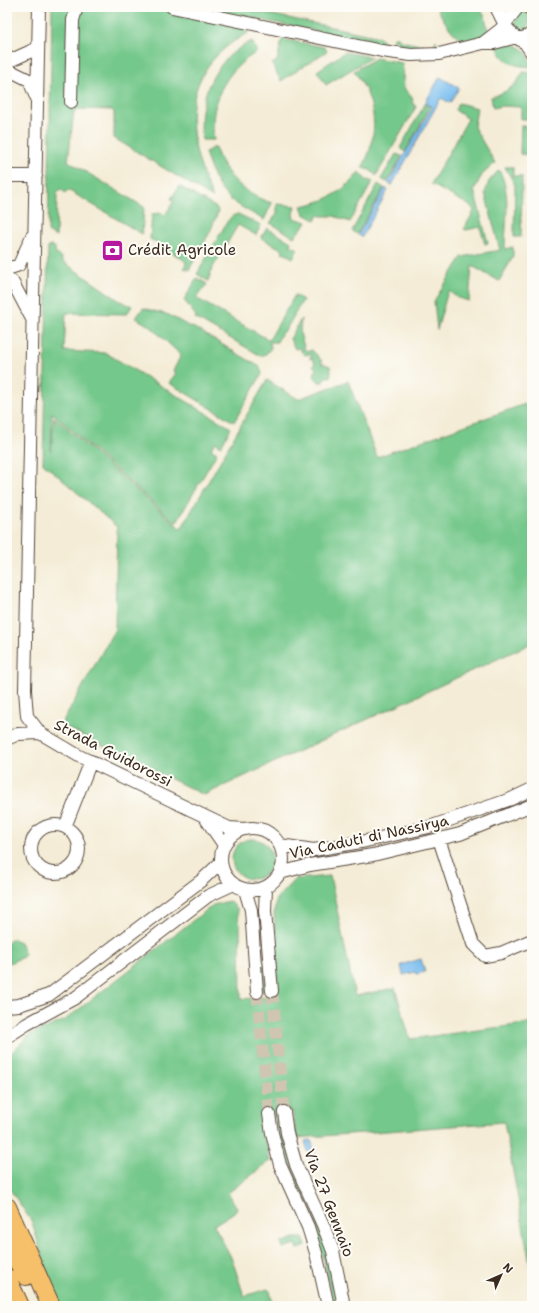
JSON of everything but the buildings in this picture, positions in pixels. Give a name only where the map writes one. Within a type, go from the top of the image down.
[{"type":"highway","points":[[7,1207],[50,1306]]},
{"type":"highway","points":[[7,1242],[40,1306]]},
{"type":"highway","points":[[7,1278],[20,1306]]},
{"type":"street","name":"Strada Guidorossi","points":[[39,7],[25,699],[27,716],[40,733],[91,761],[229,828],[245,828]]},
{"type":"street","points":[[71,102],[72,24],[73,16],[78,7]]},
{"type":"street","points":[[172,7],[395,54],[439,54],[491,40],[513,38],[515,25]]},
{"type":"street","points":[[530,7],[532,12]]},
{"type":"street","points":[[491,40],[500,26],[515,25]]},
{"type":"street","points":[[515,25],[532,54]]},
{"type":"street","points":[[7,62],[38,48]]},
{"type":"street","points":[[7,70],[29,80],[38,100]]},
{"type":"street","points":[[7,176],[36,176]]},
{"type":"street","points":[[7,269],[19,265],[35,231]]},
{"type":"street","points":[[7,280],[12,281],[33,320]]},
{"type":"street","points":[[7,739],[18,734],[40,733]]},
{"type":"street","points":[[65,827],[91,761]]},
{"type":"street","name":"Via Caduti di Nassirya","points":[[280,845],[314,850],[373,840],[429,827],[511,799],[532,789]]},
{"type":"street","name":"Via Caduti di Nassirya","points":[[280,873],[306,865],[373,855],[460,834],[532,805]]},
{"type":"street","name":"Strada Guidorossi","points":[[203,815],[224,845]]},
{"type":"street","points":[[245,828],[255,828],[265,831],[274,836],[280,845],[283,854],[283,864],[280,873],[274,881],[266,887],[256,890],[246,890],[234,884],[223,871],[221,862],[224,845],[229,838],[245,828]]},
{"type":"street","points":[[439,839],[473,944],[485,956],[501,953],[532,940]]},
{"type":"street","points":[[7,1006],[20,1005],[49,995],[196,885],[221,862]]},
{"type":"street","points":[[7,1037],[27,1024],[75,998],[211,894],[234,884]]},
{"type":"street","points":[[266,887],[264,911],[272,991]]},
{"type":"street","points":[[246,890],[251,910],[257,992]]},
{"type":"street","name":"Via 27 Gennaio","points":[[284,1112],[287,1133],[296,1165],[323,1224],[332,1251],[344,1306]]},
{"type":"street","name":"Via 27 Gennaio","points":[[269,1114],[280,1165],[304,1218],[316,1253],[328,1306]]},
{"type":"green space","points":[[52,7],[72,7],[78,20],[84,7],[148,7],[248,29],[248,33],[225,48],[208,65],[198,85],[193,105],[193,127],[196,150],[203,174],[213,198],[114,138],[114,112],[112,110],[77,109],[74,111],[68,161],[144,207],[142,234],[68,190],[66,193],[60,189],[57,193],[56,237],[48,232]]},
{"type":"green space","points":[[198,7],[235,7],[380,37],[384,43],[383,45]]},
{"type":"green space","points":[[436,7],[478,7],[485,16],[489,35],[478,39],[462,39],[451,30]]},
{"type":"green space","points":[[522,10],[528,13],[530,21],[527,29],[521,32],[517,31],[513,23]]},
{"type":"green space","points":[[397,36],[401,41],[433,48],[436,40],[437,49],[402,48],[393,38]]},
{"type":"green space","points":[[282,39],[324,47],[327,51],[281,81],[272,64],[277,61]]},
{"type":"green space","points":[[252,41],[257,52],[245,60],[236,69],[221,89],[214,113],[214,140],[202,140],[202,109],[210,82],[227,58],[238,49]]},
{"type":"green space","points":[[513,44],[524,50],[530,60],[531,67],[519,66],[506,60],[499,52],[497,46]]},
{"type":"green space","points":[[345,52],[372,57],[326,85],[317,71]]},
{"type":"green space","points":[[376,58],[402,63],[404,88],[413,99],[412,102],[416,107],[376,176],[370,170],[362,168],[372,143],[373,118],[367,94],[362,82],[354,71]]},
{"type":"green space","points":[[523,72],[531,73],[530,119],[521,119],[521,107],[502,106],[493,108],[491,97],[514,85]]},
{"type":"green space","points":[[459,103],[477,108],[474,127],[495,163],[482,175],[474,190],[488,243],[485,244],[480,227],[466,230],[464,229],[474,211],[472,207],[431,184],[468,119],[455,110]]},
{"type":"green space","points":[[425,104],[430,107],[405,152],[400,148]]},
{"type":"green space","points":[[521,126],[530,126],[530,155],[520,154]]},
{"type":"green space","points":[[215,147],[224,166],[236,182],[253,195],[272,203],[264,220],[232,200],[219,187],[214,178],[205,152]]},
{"type":"green space","points":[[396,154],[402,156],[387,182],[381,179]]},
{"type":"green space","points":[[505,167],[513,167],[513,176],[522,176],[521,237],[514,237],[515,185]]},
{"type":"green space","points":[[499,170],[503,179],[507,198],[505,249],[513,247],[513,257],[499,281],[472,266],[469,301],[458,298],[448,291],[437,330],[434,301],[462,257],[500,250],[485,193],[489,181]]},
{"type":"green space","points":[[359,172],[366,180],[373,181],[350,222],[334,216],[318,215],[315,220],[304,214],[301,206],[318,202],[333,195],[347,185]]},
{"type":"green space","points":[[378,184],[384,188],[357,234],[352,231]]},
{"type":"green space","points":[[179,186],[217,208],[218,212],[210,232],[189,270],[184,268],[186,263],[184,260],[150,239],[152,214],[161,213],[165,215],[174,201],[171,199]]},
{"type":"green space","points":[[277,204],[295,206],[293,214],[294,218],[307,222],[294,237],[270,223],[277,214]]},
{"type":"green space","points":[[238,214],[261,225],[256,235],[238,225],[212,269],[208,281],[197,274],[227,222],[232,216]]},
{"type":"green space","points":[[267,228],[291,242],[290,245],[298,249],[293,258],[282,252],[283,250],[261,238]]},
{"type":"green space","points":[[48,247],[55,247],[55,253],[62,258],[62,261],[120,301],[132,306],[127,314],[66,313],[64,351],[106,353],[231,428],[221,446],[215,442],[211,449],[217,453],[176,523],[52,413],[51,451],[54,417],[181,529],[267,380],[298,399],[348,381],[377,457],[525,404],[532,420],[532,643],[204,795],[61,725],[115,629],[117,527],[43,463]]},
{"type":"green space","points":[[197,278],[207,284],[196,298],[269,340],[295,295],[303,300],[277,342],[270,342],[271,348],[266,354],[261,356],[195,318],[196,316],[184,300]]},
{"type":"green space","points":[[143,308],[169,315],[190,327],[191,326],[260,367],[262,374],[234,422],[169,383],[176,373],[173,371],[181,355],[151,327],[136,318]]},
{"type":"green space","points":[[301,319],[300,333],[305,350],[312,350],[322,361],[321,363],[330,366],[330,377],[325,377],[323,382],[319,382],[314,376],[316,367],[313,366],[315,363],[312,358],[309,359],[312,355],[305,355],[302,351],[300,351],[302,349],[300,348],[295,349],[290,339]]},
{"type":"green space","points":[[248,839],[256,839],[263,842],[269,848],[272,859],[269,870],[263,876],[256,879],[248,879],[241,876],[235,870],[232,863],[232,855],[235,848],[241,842]]},
{"type":"green space","points":[[330,876],[355,996],[395,988],[410,1039],[532,1023],[532,1275],[504,1122],[297,1138],[292,1111],[279,1113],[327,1251],[339,1306],[333,1306],[324,1260],[288,1173],[273,1113],[261,1115],[270,1161],[228,1193],[237,1208],[236,1211],[214,1225],[232,1259],[244,1296],[268,1289],[270,1291],[273,1306],[57,1306],[32,1222],[7,1185],[7,1057],[29,1035],[65,1020],[213,905],[229,901],[237,908],[240,927],[241,999],[278,996],[274,914],[276,899],[295,879]]},
{"type":"green space","points":[[258,914],[267,991],[262,992],[257,931]]},
{"type":"green space","points":[[13,939],[20,942],[25,954],[23,957],[7,964],[7,942]]},
{"type":"green space","points":[[295,1238],[303,1238],[306,1246],[298,1249],[296,1244],[283,1248],[281,1243]]},
{"type":"water","points":[[440,77],[459,88],[450,103],[441,98],[392,185],[388,183],[432,107],[425,103]]},
{"type":"water","points":[[385,188],[388,190],[362,237],[358,235]]},
{"type":"water","points":[[421,959],[425,972],[416,974],[415,972],[403,975],[401,965]]},
{"type":"water","points":[[311,1140],[318,1163],[312,1165],[305,1141]]},
{"type":"tunnel","points":[[272,991],[284,1112]]},
{"type":"tunnel","points":[[257,992],[269,1114]]},
{"type":"place","name":"Crédit Agricole","points":[[112,250]]}]
